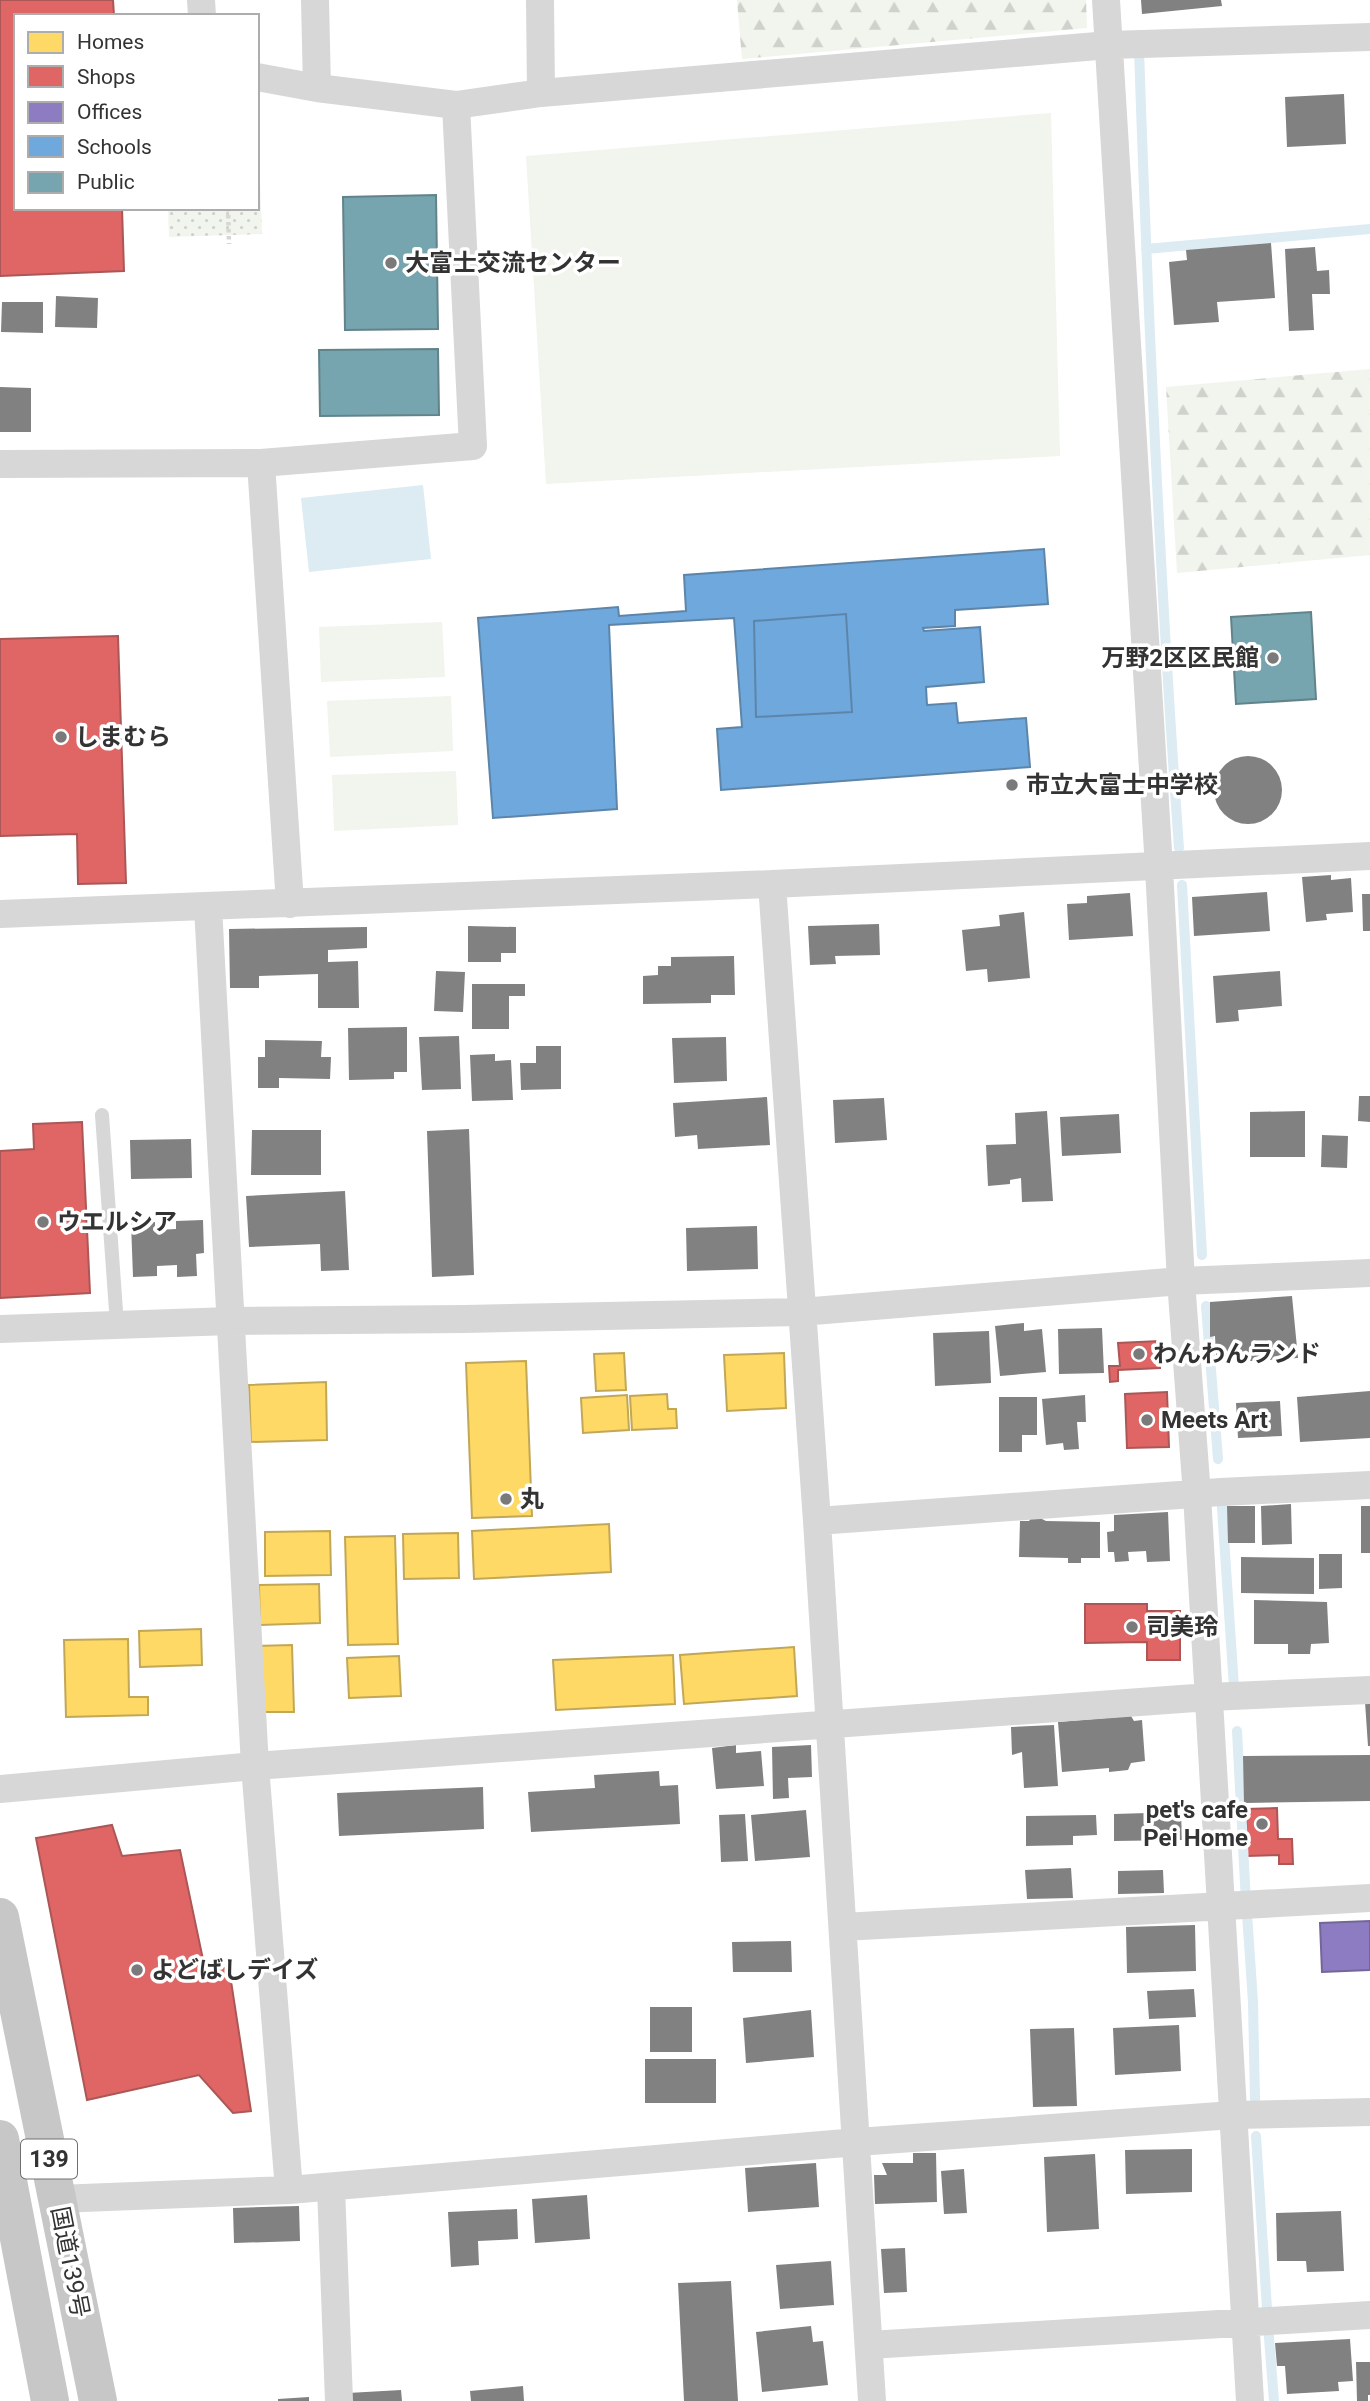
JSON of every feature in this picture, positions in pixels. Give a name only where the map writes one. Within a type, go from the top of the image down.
[{"type":"highway","name":"国道139号","points":[[0,1917],[98,2401]]},
{"type":"highway","name":"国道139号","points":[[0,2139],[50,2401]]},
{"type":"street","points":[[316,0],[317,88]]},
{"type":"street","points":[[540,0],[541,93]]},
{"type":"street","points":[[1106,0],[1159,868],[1181,1281],[1223,1907],[1250,2401]]},
{"type":"street","points":[[259,76],[317,88],[456,104],[541,93],[1109,45],[1370,37]]},
{"type":"street","points":[[0,464],[261,463],[473,446],[456,104]]},
{"type":"street","points":[[261,463],[290,904]]},
{"type":"street","points":[[0,914],[1159,868],[1370,856]]},
{"type":"street","points":[[772,884],[817,1521],[872,2401]]},
{"type":"street","points":[[208,907],[255,1766],[289,2190]]},
{"type":"street","points":[[0,1329],[230,1321],[465,1319],[802,1311],[1181,1281],[1370,1273]]},
{"type":"street","points":[[817,1521],[1370,1485]]},
{"type":"street","points":[[0,1789],[255,1766],[1209,1697],[1370,1690]]},
{"type":"street","points":[[843,1927],[1370,1898]]},
{"type":"street","points":[[57,2199],[289,2190],[857,2142],[1233,2115],[1370,2112]]},
{"type":"street","points":[[331,2187],[340,2401]]},
{"type":"street","points":[[869,2345],[1370,2315]]},
{"type":"lane","points":[[102,1115],[117,1325]]},
{"type":"path","points":[[228,210],[229,244]]},
{"type":"green space","points":[[737,0],[1086,0],[1087,28],[742,59]]},
{"type":"green space","points":[[1051,113],[1060,456],[546,484],[526,156]]},
{"type":"green space","points":[[259,155],[262,234],[169,237],[168,210],[259,210]]},
{"type":"green space","points":[[1370,369],[1370,555],[1177,573],[1166,387]]},
{"type":"green space","points":[[442,622],[445,677],[321,682],[319,627]]},
{"type":"green space","points":[[451,696],[453,751],[330,757],[327,701]]},
{"type":"green space","points":[[456,771],[458,825],[334,831],[332,775]]},
{"type":"shaded area","points":[[423,485],[431,559],[309,572],[301,498]]},
{"type":"building: Homes","points":[[624,1353],[626,1390],[596,1391],[594,1354]]},
{"type":"building: Homes","points":[[784,1353],[786,1408],[727,1411],[724,1355]]},
{"type":"building: Homes","points":[[526,1361],[532,1516],[472,1518],[466,1363]]},
{"type":"building: Homes","points":[[326,1382],[327,1440],[251,1442],[249,1385]]},
{"type":"building: Homes","points":[[667,1394],[668,1409],[676,1409],[677,1428],[632,1430],[630,1396]]},
{"type":"building: Homes","points":[[627,1395],[629,1430],[583,1433],[581,1398]]},
{"type":"building: Homes","points":[[609,1524],[611,1572],[474,1579],[472,1531]]},
{"type":"building: Homes","points":[[330,1531],[331,1575],[265,1576],[265,1532]]},
{"type":"building: Homes","points":[[458,1533],[459,1578],[404,1579],[403,1534]]},
{"type":"building: Homes","points":[[395,1536],[398,1644],[348,1645],[345,1537]]},
{"type":"building: Homes","points":[[319,1584],[320,1623],[260,1625],[259,1585]]},
{"type":"building: Homes","points":[[201,1629],[202,1665],[140,1667],[139,1631]]},
{"type":"building: Homes","points":[[128,1639],[129,1697],[148,1697],[148,1715],[66,1717],[64,1640]]},
{"type":"building: Homes","points":[[292,1645],[294,1712],[256,1712],[254,1646]]},
{"type":"building: Homes","points":[[794,1647],[797,1696],[684,1704],[680,1655]]},
{"type":"building: Homes","points":[[673,1655],[675,1704],[556,1710],[553,1660]]},
{"type":"building: Homes","points":[[399,1656],[401,1696],[349,1698],[347,1658]]},
{"type":"building: Shops","points":[[0,0],[113,0],[114,14],[14,14],[14,210],[122,210],[124,271],[0,276]]},
{"type":"building: Shops","name":"しまむら","points":[[118,636],[126,883],[78,884],[77,834],[0,836],[0,639]]},
{"type":"building: Shops","name":"ウエルシア","points":[[82,1122],[90,1293],[0,1298],[0,1151],[34,1149],[33,1124]]},
{"type":"building: Shops","name":"わんわんランド","points":[[1159,1341],[1160,1368],[1118,1370],[1118,1381],[1110,1382],[1109,1366],[1120,1366],[1118,1343]]},
{"type":"building: Shops","name":"Meets Art","points":[[1167,1392],[1169,1447],[1127,1448],[1125,1394]]},
{"type":"building: Shops","name":"司美玲","points":[[1085,1604],[1147,1604],[1147,1611],[1180,1611],[1180,1660],[1147,1660],[1147,1642],[1085,1643]]},
{"type":"building: Shops","name":"pet's cafe Pei Home","points":[[1277,1808],[1278,1839],[1292,1839],[1293,1864],[1279,1864],[1279,1855],[1247,1856],[1246,1809]]},
{"type":"building: Shops","points":[[112,1825],[122,1856],[180,1850],[205,1969],[229,1968],[251,2111],[233,2113],[199,2075],[87,2100],[36,1838]]},
{"type":"building: Offices","points":[[1370,1921],[1370,1970],[1322,1972],[1320,1923]]},
{"type":"building: Schools","points":[[1044,549],[1048,604],[955,610],[955,626],[923,628],[924,631],[980,627],[984,682],[926,687],[927,705],[956,703],[958,723],[1026,718],[1030,767],[721,790],[717,729],[742,727],[734,618],[609,625],[617,809],[493,818],[478,618],[618,607],[619,616],[686,611],[684,575]]},
{"type":"building: Schools","points":[[846,614],[852,712],[756,717],[754,621]]},
{"type":"building: Public","name":"大富士交流センター","points":[[436,195],[438,329],[345,330],[343,197]]},
{"type":"building: Public","name":"大富士交流センター","points":[[438,349],[439,415],[320,416],[319,350]]},
{"type":"building: Public","name":"万野2区区民館","points":[[1311,612],[1316,699],[1236,704],[1231,617]]},
{"type":"building: Other","points":[[1141,0],[1221,0],[1222,6],[1142,14]]},
{"type":"building: Other","points":[[1344,94],[1346,144],[1287,147],[1285,97]]},
{"type":"building: Other","points":[[1271,243],[1275,298],[1217,302],[1219,322],[1174,325],[1169,262],[1187,260],[1186,250]]},
{"type":"building: Other","points":[[1315,247],[1317,271],[1329,270],[1330,294],[1312,294],[1314,330],[1289,331],[1285,249]]},
{"type":"building: Other","points":[[56,296],[98,298],[97,328],[55,327]]},
{"type":"building: Other","points":[[2,302],[43,302],[43,333],[1,332]]},
{"type":"building: Other","points":[[0,387],[31,388],[31,432],[0,432]]},
{"type":"building: Other","points":[[1255,756],[1276,771],[1282,783],[1280,803],[1272,814],[1255,824],[1241,824],[1224,814],[1216,803],[1214,783],[1224,766],[1235,758]]},
{"type":"building: Other","points":[[1331,875],[1331,880],[1351,878],[1353,912],[1326,914],[1327,920],[1306,922],[1302,877]]},
{"type":"building: Other","points":[[1267,892],[1270,931],[1194,936],[1192,897]]},
{"type":"building: Other","points":[[1130,893],[1133,936],[1069,940],[1067,904],[1087,903],[1087,896]]},
{"type":"building: Other","points":[[1362,894],[1370,894],[1370,931],[1363,931]]},
{"type":"building: Other","points":[[1024,912],[1030,978],[988,982],[987,969],[966,971],[962,930],[1000,926],[999,915]]},
{"type":"building: Other","points":[[879,924],[880,955],[835,956],[836,964],[810,965],[808,926]]},
{"type":"building: Other","points":[[468,926],[516,927],[516,953],[501,953],[501,962],[468,962]]},
{"type":"building: Other","points":[[367,927],[367,948],[328,950],[328,962],[358,961],[359,1008],[318,1008],[318,974],[259,976],[259,988],[230,988],[229,929]]},
{"type":"building: Other","points":[[734,956],[735,995],[711,995],[711,1003],[643,1004],[643,976],[658,975],[658,966],[671,966],[671,957]]},
{"type":"building: Other","points":[[436,971],[465,972],[463,1012],[434,1011]]},
{"type":"building: Other","points":[[1280,971],[1282,1006],[1238,1010],[1239,1021],[1216,1023],[1213,976]]},
{"type":"building: Other","points":[[472,984],[525,984],[525,996],[509,996],[509,1029],[472,1029]]},
{"type":"building: Other","points":[[407,1027],[407,1072],[394,1072],[394,1079],[349,1080],[348,1028]]},
{"type":"building: Other","points":[[459,1036],[461,1089],[422,1090],[419,1037]]},
{"type":"building: Other","points":[[726,1037],[727,1081],[674,1083],[672,1038]]},
{"type":"building: Other","points":[[265,1040],[322,1041],[321,1057],[331,1057],[330,1079],[279,1078],[279,1088],[258,1088],[258,1057],[265,1057]]},
{"type":"building: Other","points":[[536,1046],[561,1046],[561,1089],[521,1090],[520,1063],[536,1063]]},
{"type":"building: Other","points":[[495,1054],[495,1061],[511,1060],[513,1100],[472,1101],[470,1055]]},
{"type":"building: Other","points":[[1359,1096],[1370,1096],[1370,1122],[1358,1121]]},
{"type":"building: Other","points":[[767,1097],[770,1145],[698,1149],[697,1135],[675,1137],[673,1103]]},
{"type":"building: Other","points":[[884,1098],[887,1140],[835,1143],[833,1100]]},
{"type":"building: Other","points":[[1047,1111],[1053,1201],[1022,1202],[1021,1178],[1010,1180],[1010,1184],[988,1186],[986,1145],[1016,1144],[1015,1113]]},
{"type":"building: Other","points":[[1305,1111],[1305,1157],[1250,1157],[1250,1112]]},
{"type":"building: Other","points":[[1119,1114],[1121,1153],[1062,1156],[1060,1117]]},
{"type":"building: Other","points":[[469,1129],[474,1275],[432,1277],[427,1131]]},
{"type":"building: Other","points":[[252,1130],[321,1130],[321,1175],[251,1175]]},
{"type":"building: Other","points":[[1322,1135],[1348,1136],[1347,1168],[1321,1167]]},
{"type":"building: Other","points":[[191,1139],[192,1178],[131,1179],[130,1140]]},
{"type":"building: Other","points":[[345,1191],[349,1270],[321,1271],[320,1244],[249,1247],[246,1196]]},
{"type":"building: Other","points":[[203,1220],[204,1253],[196,1254],[197,1276],[177,1277],[177,1265],[157,1266],[157,1276],[133,1277],[131,1223],[155,1222],[155,1230],[176,1229],[176,1221]]},
{"type":"building: Other","points":[[757,1226],[758,1269],[687,1271],[686,1228]]},
{"type":"building: Other","points":[[1292,1296],[1298,1358],[1234,1362],[1231,1353],[1216,1355],[1215,1336],[1210,1337],[1210,1302]]},
{"type":"building: Other","points":[[1024,1323],[1024,1331],[1042,1329],[1046,1372],[1000,1376],[995,1326]]},
{"type":"building: Other","points":[[1102,1328],[1104,1373],[1059,1374],[1058,1329]]},
{"type":"building: Other","points":[[989,1331],[991,1383],[935,1386],[933,1333]]},
{"type":"building: Other","points":[[1370,1391],[1370,1438],[1300,1442],[1297,1397]]},
{"type":"building: Other","points":[[1085,1395],[1086,1422],[1077,1422],[1079,1449],[1064,1450],[1063,1443],[1046,1445],[1042,1399]]},
{"type":"building: Other","points":[[999,1397],[1037,1397],[1037,1435],[1022,1435],[1022,1452],[999,1452]]},
{"type":"building: Other","points":[[1280,1401],[1282,1436],[1238,1438],[1236,1403]]},
{"type":"building: Other","points":[[1291,1504],[1292,1544],[1262,1545],[1261,1506]]},
{"type":"building: Other","points":[[1227,1506],[1255,1506],[1255,1543],[1228,1543]]},
{"type":"building: Other","points":[[1361,1506],[1370,1506],[1370,1553],[1361,1553]]},
{"type":"building: Other","points":[[1168,1512],[1170,1561],[1147,1562],[1146,1551],[1128,1552],[1129,1561],[1115,1562],[1114,1552],[1108,1552],[1107,1532],[1114,1531],[1114,1515]]},
{"type":"building: Other","points":[[1032,1517],[1046,1521],[1100,1522],[1100,1558],[1081,1558],[1081,1563],[1068,1563],[1068,1558],[1019,1557],[1020,1521],[1029,1521]]},
{"type":"building: Other","points":[[1319,1554],[1342,1554],[1342,1588],[1319,1589]]},
{"type":"building: Other","points":[[1241,1557],[1314,1558],[1314,1594],[1241,1593]]},
{"type":"building: Other","points":[[1254,1600],[1327,1602],[1329,1643],[1311,1644],[1310,1654],[1288,1654],[1288,1644],[1254,1644]]},
{"type":"building: Other","points":[[1365,1702],[1370,1702],[1370,1746],[1368,1746]]},
{"type":"building: Other","points":[[1131,1716],[1134,1721],[1142,1720],[1145,1761],[1131,1763],[1128,1770],[1109,1772],[1109,1768],[1062,1772],[1058,1722]]},
{"type":"building: Other","points":[[1054,1725],[1058,1786],[1024,1788],[1022,1752],[1012,1755],[1011,1727]]},
{"type":"building: Other","points":[[736,1745],[736,1753],[761,1751],[764,1786],[716,1789],[712,1748]]},
{"type":"building: Other","points":[[811,1745],[812,1777],[788,1778],[789,1798],[773,1799],[772,1747]]},
{"type":"building: Other","points":[[1370,1755],[1370,1801],[1244,1803],[1243,1756]]},
{"type":"building: Other","points":[[659,1771],[660,1786],[678,1785],[680,1824],[531,1832],[528,1792],[595,1788],[594,1775]]},
{"type":"building: Other","points":[[483,1787],[484,1829],[339,1836],[337,1793]]},
{"type":"building: Other","points":[[806,1810],[810,1857],[755,1861],[751,1815]]},
{"type":"building: Other","points":[[1181,1812],[1182,1840],[1114,1841],[1114,1814]]},
{"type":"building: Other","points":[[745,1814],[748,1861],[721,1862],[719,1815]]},
{"type":"building: Other","points":[[1096,1815],[1097,1835],[1073,1836],[1073,1845],[1026,1846],[1026,1816]]},
{"type":"building: Other","points":[[1071,1868],[1073,1898],[1027,1899],[1025,1870]]},
{"type":"building: Other","points":[[1163,1870],[1164,1893],[1118,1894],[1118,1871]]},
{"type":"building: Other","points":[[1195,1925],[1196,1971],[1127,1973],[1126,1927]]},
{"type":"building: Other","points":[[791,1941],[792,1972],[733,1972],[732,1942]]},
{"type":"building: Other","points":[[1194,1989],[1196,2017],[1149,2019],[1147,1991]]},
{"type":"building: Other","points":[[650,2007],[692,2007],[692,2052],[650,2052]]},
{"type":"building: Other","points":[[811,2010],[814,2057],[746,2063],[743,2018]]},
{"type":"building: Other","points":[[1179,2025],[1181,2071],[1115,2075],[1113,2028]]},
{"type":"building: Other","points":[[1074,2028],[1077,2106],[1033,2107],[1030,2029]]},
{"type":"building: Other","points":[[645,2059],[716,2059],[716,2103],[645,2103]]},
{"type":"building: Other","points":[[1192,2149],[1192,2192],[1126,2194],[1125,2150]]},
{"type":"building: Other","points":[[913,2153],[936,2153],[937,2202],[875,2204],[874,2175],[887,2175],[882,2163],[913,2163]]},
{"type":"building: Other","points":[[1095,2154],[1099,2229],[1047,2232],[1044,2157]]},
{"type":"building: Other","points":[[816,2163],[819,2207],[748,2212],[745,2168]]},
{"type":"building: Other","points":[[964,2169],[967,2213],[944,2214],[941,2171]]},
{"type":"building: Other","points":[[587,2195],[590,2239],[535,2243],[532,2199]]},
{"type":"building: Other","points":[[299,2206],[300,2241],[234,2243],[233,2208]]},
{"type":"building: Other","points":[[517,2209],[518,2239],[478,2241],[479,2265],[451,2267],[448,2212]]},
{"type":"building: Other","points":[[1341,2211],[1344,2271],[1307,2272],[1306,2261],[1277,2261],[1276,2213]]},
{"type":"building: Other","points":[[905,2248],[907,2292],[884,2293],[881,2249]]},
{"type":"building: Other","points":[[831,2261],[834,2305],[780,2309],[776,2265]]},
{"type":"building: Other","points":[[731,2281],[738,2401],[684,2401],[678,2283]]},
{"type":"building: Other","points":[[811,2326],[813,2342],[823,2341],[828,2385],[762,2392],[756,2332]]},
{"type":"building: Other","points":[[1350,2339],[1353,2381],[1338,2382],[1339,2391],[1287,2394],[1285,2366],[1277,2366],[1275,2343]]},
{"type":"building: Other","points":[[1356,2362],[1370,2362],[1368,2401],[1357,2401]]},
{"type":"building: Other","points":[[523,2386],[524,2401],[471,2401],[470,2391]]},
{"type":"building: Other","points":[[401,2390],[402,2401],[349,2401],[348,2393]]},
{"type":"building: Other","points":[[309,2397],[309,2401],[278,2401],[278,2399]]},
{"type":"waterway","points":[[1139,50],[1155,449],[1179,848]]},
{"type":"waterway","points":[[1146,249],[1370,229]]},
{"type":"waterway","points":[[1182,885],[1202,1255]]},
{"type":"waterway","points":[[1206,1306],[1218,1459]]},
{"type":"waterway","points":[[1221,1493],[1234,1687]]},
{"type":"waterway","points":[[1237,1731],[1246,1902]]},
{"type":"waterway","points":[[1247,1914],[1253,2002],[1255,2100]]},
{"type":"waterway","points":[[1256,2136],[1267,2309]]},
{"type":"waterway","points":[[1268,2325],[1274,2401]]},
{"type":"place","name":"大富士交流センター","points":[[391,263]]},
{"type":"place","name":"万野2区区民館","points":[[1273,658]]},
{"type":"place","name":"しまむら","points":[[61,737]]},
{"type":"place","name":"市立大富士中学校","points":[[1012,785]]},
{"type":"place","name":"ウエルシア","points":[[43,1222]]},
{"type":"place","name":"わんわんランド","points":[[1139,1354]]},
{"type":"place","name":"Meets Art","points":[[1147,1420]]},
{"type":"place","name":"丸","points":[[506,1499]]},
{"type":"place","name":"司美玲","points":[[1132,1627]]},
{"type":"place","name":"pet's cafe Pei Home","points":[[1262,1824]]},
{"type":"place","name":"よどばしデイズ","points":[[137,1970]]}]
